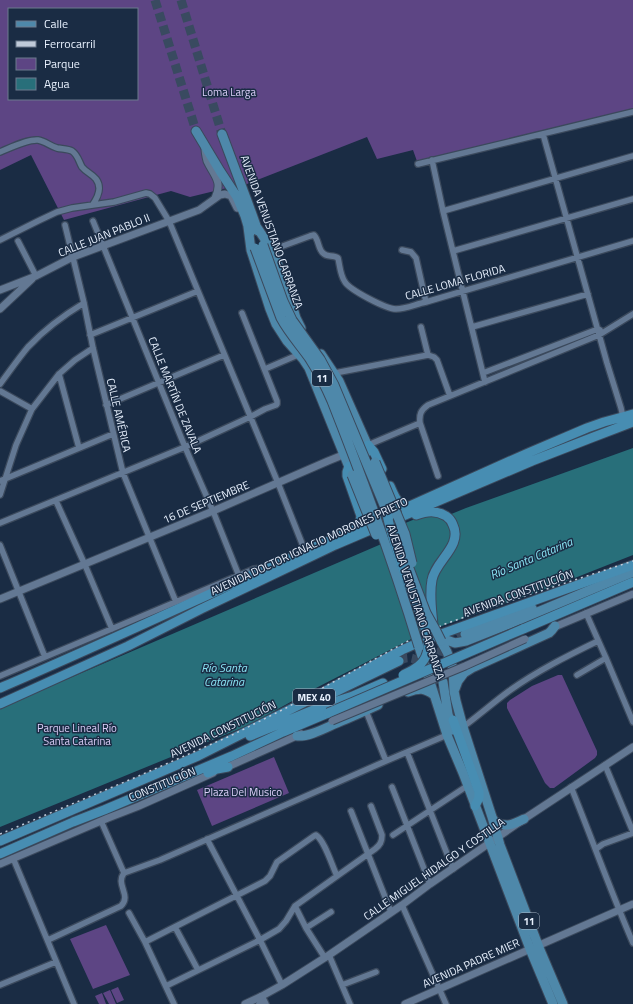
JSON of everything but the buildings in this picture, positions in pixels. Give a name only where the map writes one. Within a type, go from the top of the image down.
[{"type":"highway","name":"AVENIDA DOCTOR IGNACIO MORONES PRIETO","points":[[0,688],[528,453],[587,428],[633,414]]},
{"type":"highway","name":"AVENIDA DOCTOR IGNACIO MORONES PRIETO","points":[[0,704],[128,646],[296,563],[349,539],[532,461],[633,422]]},
{"type":"highway","points":[[368,445],[378,459],[395,499],[408,507]]},
{"type":"highway","points":[[351,470],[347,472],[347,476],[361,516],[356,529]]},
{"type":"highway","points":[[283,732],[301,720],[416,668],[428,652],[428,638],[393,540],[386,510]]},
{"type":"highway","points":[[296,563],[411,516],[425,512],[440,513],[448,517],[452,523],[456,535],[450,548],[436,568],[432,579],[431,600],[435,628]]},
{"type":"highway","name":"AVENIDA CONSTITUCIÓN","points":[[0,841],[198,756],[303,703],[422,640],[633,565]]},
{"type":"highway","name":"MEX 40","points":[[0,854],[232,756],[283,732],[330,717],[633,582]]},
{"type":"highway","points":[[0,695],[150,628],[201,609]]},
{"type":"highway","points":[[0,682],[71,653],[111,639]]},
{"type":"highway","points":[[303,703],[313,703],[399,660]]},
{"type":"highway","points":[[198,756],[328,704],[359,694]]},
{"type":"highway","points":[[452,720],[480,792],[475,806]]},
{"type":"highway","points":[[74,822],[105,814],[217,769],[228,767]]},
{"type":"main road","name":"AVENIDA VENUSTIANO CARRANZA","points":[[196,131],[205,148],[237,197],[245,216],[252,227]]},
{"type":"main road","name":"AVENIDA VENUSTIANO CARRANZA","points":[[222,134],[249,206],[252,227],[284,322],[317,369],[330,395],[390,557],[447,735],[475,806],[494,840],[553,1004]]},
{"type":"main road","points":[[252,227],[272,250],[285,282],[296,318],[305,335],[335,373],[342,388],[368,445],[405,534],[417,588]]},
{"type":"main road","points":[[252,227],[251,250],[276,324],[287,341],[300,354],[309,368],[377,538],[390,557]]},
{"type":"main road","name":"AVENIDA VENUSTIANO CARRANZA","points":[[259,247],[288,313],[320,360],[334,385],[402,549],[426,613],[442,640],[453,668],[454,690],[463,727],[492,816],[494,840]]},
{"type":"main road","points":[[276,324],[284,315],[288,314],[296,318]]},
{"type":"main road","points":[[336,436],[346,442],[351,441],[357,438],[361,430]]},
{"type":"main road","points":[[351,470],[360,461],[374,461]]},
{"type":"main road","points":[[442,640],[455,643],[550,602],[601,585],[633,572]]},
{"type":"main road","points":[[454,690],[464,673],[481,663],[549,633],[555,626]]},
{"type":"main road","points":[[465,638],[462,652],[465,658],[470,662],[481,663]]},
{"type":"main road","points":[[443,682],[448,714],[464,765],[463,773]]},
{"type":"main road","points":[[297,736],[313,733],[417,689],[425,689],[434,695]]},
{"type":"main road","points":[[492,816],[494,821],[504,825],[514,824],[524,819]]},
{"type":"main road","name":"AVENIDA VENUSTIANO CARRANZA","points":[[534,948],[563,1004]]},
{"type":"street","points":[[418,164],[633,112]]},
{"type":"street","points":[[543,134],[623,417]]},
{"type":"street","points":[[0,152],[29,141],[36,140],[58,148],[71,150],[77,156],[85,170],[98,182],[98,195],[93,204]]},
{"type":"street","points":[[205,148],[207,160],[218,181],[218,190],[214,198]]},
{"type":"street","points":[[443,211],[633,156]]},
{"type":"street","points":[[432,160],[485,382]]},
{"type":"street","points":[[0,240],[57,212],[93,204],[114,202],[146,193],[156,198],[169,221],[305,551]]},
{"type":"street","points":[[214,198],[222,194],[227,194],[230,196],[234,200],[240,214],[252,227]]},
{"type":"street","name":"CALLE JUAN PABLO II","points":[[0,290],[36,276],[73,258],[199,210],[214,198]]},
{"type":"street","points":[[453,251],[633,199]]},
{"type":"street","name":"CALLE MARTÍN DE ZAVALA","points":[[93,222],[239,576]]},
{"type":"street","name":"CALLE AMÉRICA","points":[[65,225],[123,473],[176,602]]},
{"type":"street","name":"CALLE LOMA FLORIDA","points":[[272,250],[314,235],[317,238],[323,254],[338,258],[343,279],[346,284],[385,307],[402,308],[633,241]]},
{"type":"street","points":[[0,310],[36,276],[18,242]]},
{"type":"street","points":[[402,250],[411,252],[416,258],[426,302]]},
{"type":"street","points":[[90,335],[198,291]]},
{"type":"street","points":[[472,327],[588,294]]},
{"type":"street","points":[[0,384],[28,347],[70,311],[84,303]]},
{"type":"street","points":[[0,524],[185,447],[277,404],[265,369],[242,313]]},
{"type":"street","points":[[483,373],[608,330],[633,314]]},
{"type":"street","points":[[421,327],[428,355]]},
{"type":"street","points":[[438,476],[420,423],[419,416],[424,408],[599,332]]},
{"type":"street","points":[[0,495],[2,480],[32,408],[59,374],[75,360],[93,348]]},
{"type":"street","points":[[265,369],[300,354]]},
{"type":"street","points":[[106,405],[224,355]]},
{"type":"street","points":[[335,373],[428,355],[437,360],[450,396]]},
{"type":"street","points":[[59,374],[79,448]]},
{"type":"street","points":[[0,390],[32,408]]},
{"type":"street","name":"16 DE SEPTIEMBRE","points":[[0,599],[85,565],[420,423]]},
{"type":"street","points":[[2,480],[113,434]]},
{"type":"street","points":[[56,501],[112,629]]},
{"type":"street","points":[[0,545],[45,657]]},
{"type":"street","points":[[0,676],[254,569],[272,566]]},
{"type":"street","points":[[555,626],[633,594]]},
{"type":"street","points":[[586,613],[633,722]]},
{"type":"street","name":"CONSTITUCIÓN","points":[[0,864],[228,767],[297,736],[330,717],[465,666],[555,626]]},
{"type":"street","points":[[463,727],[508,692],[533,675],[598,641]]},
{"type":"street","points":[[577,675],[606,658]]},
{"type":"street","points":[[366,711],[386,761]]},
{"type":"street","points":[[48,940],[121,906],[125,899],[121,883],[124,873],[160,860],[447,735]]},
{"type":"street","name":"CALLE MIGUEL HIDALGO Y COSTILLA","points":[[245,1004],[282,985],[327,956],[524,819],[633,747]]},
{"type":"street","points":[[407,752],[453,869]]},
{"type":"street","points":[[596,849],[603,844],[633,832],[605,765]]},
{"type":"street","points":[[393,835],[467,786]]},
{"type":"street","points":[[392,787],[430,884]]},
{"type":"street","points":[[571,787],[633,943]]},
{"type":"street","points":[[166,986],[260,940],[283,926],[295,906],[375,849],[381,843],[382,835],[371,806]]},
{"type":"street","points":[[351,810],[391,912]]},
{"type":"street","points":[[101,821],[124,873]]},
{"type":"street","points":[[0,837],[22,828],[38,825]]},
{"type":"street","points":[[145,942],[265,881],[270,876],[276,862],[316,835],[323,843],[336,876]]},
{"type":"street","points":[[207,839],[282,985]]},
{"type":"street","points":[[13,858],[74,1004]]},
{"type":"street","name":"AVENIDA PADRE MIER","points":[[405,1004],[633,904]]},
{"type":"street","points":[[402,905],[446,1004]]},
{"type":"street","points":[[295,906],[306,928],[327,956],[350,1004]]},
{"type":"street","points":[[306,928],[331,912]]},
{"type":"street","points":[[129,913],[145,942],[174,1004]]},
{"type":"street","points":[[175,927],[198,970]]},
{"type":"street","points":[[0,986],[56,962]]},
{"type":"street","points":[[342,985],[376,972]]},
{"type":"street","points":[[259,1004],[262,1001],[262,996]]},
{"type":"street","points":[[262,996],[266,1004]]},
{"type":"green space","name":"Loma Larga","points":[[0,0],[633,0],[633,110],[418,164],[413,150],[377,159],[367,137],[247,184],[239,185],[244,200],[235,186],[190,197],[171,191],[64,220],[31,155],[0,170]]},
{"type":"green space","points":[[558,675],[562,675],[597,751],[597,755],[554,788],[550,788],[545,783],[507,708],[507,703],[532,686]]},
{"type":"green space","name":"Plaza Del Musico","points":[[274,757],[289,793],[212,826],[197,790]]},
{"type":"green space","points":[[106,925],[130,975],[93,989],[70,939]]},
{"type":"green space","points":[[118,987],[124,1000],[117,1003],[111,990]]},
{"type":"green space","points":[[110,990],[116,1004],[109,1004],[103,993]]},
{"type":"green space","points":[[102,993],[106,1004],[99,1004],[95,996]]},
{"type":"water","name":"Río Santa Catarina","points":[[633,448],[633,555],[567,581],[425,632],[314,689],[249,725],[0,827],[0,708],[407,533],[403,524],[420,517],[438,513],[444,517]]},
{"type":"tunnel","points":[[155,0],[196,131]]},
{"type":"tunnel","points":[[181,0],[222,134]]},
{"type":"tunnel","points":[[443,682],[439,664],[440,652],[448,643],[465,634]]},
{"type":"tunnel","points":[[399,661],[406,658],[411,658],[421,664],[431,678],[445,705]]},
{"type":"railway","points":[[0,834],[230,736],[286,708],[404,643],[445,624],[633,561]]},
{"type":"park label","name":"Parque Lineal Río Santa Catarina","points":[[77,734]]}]
